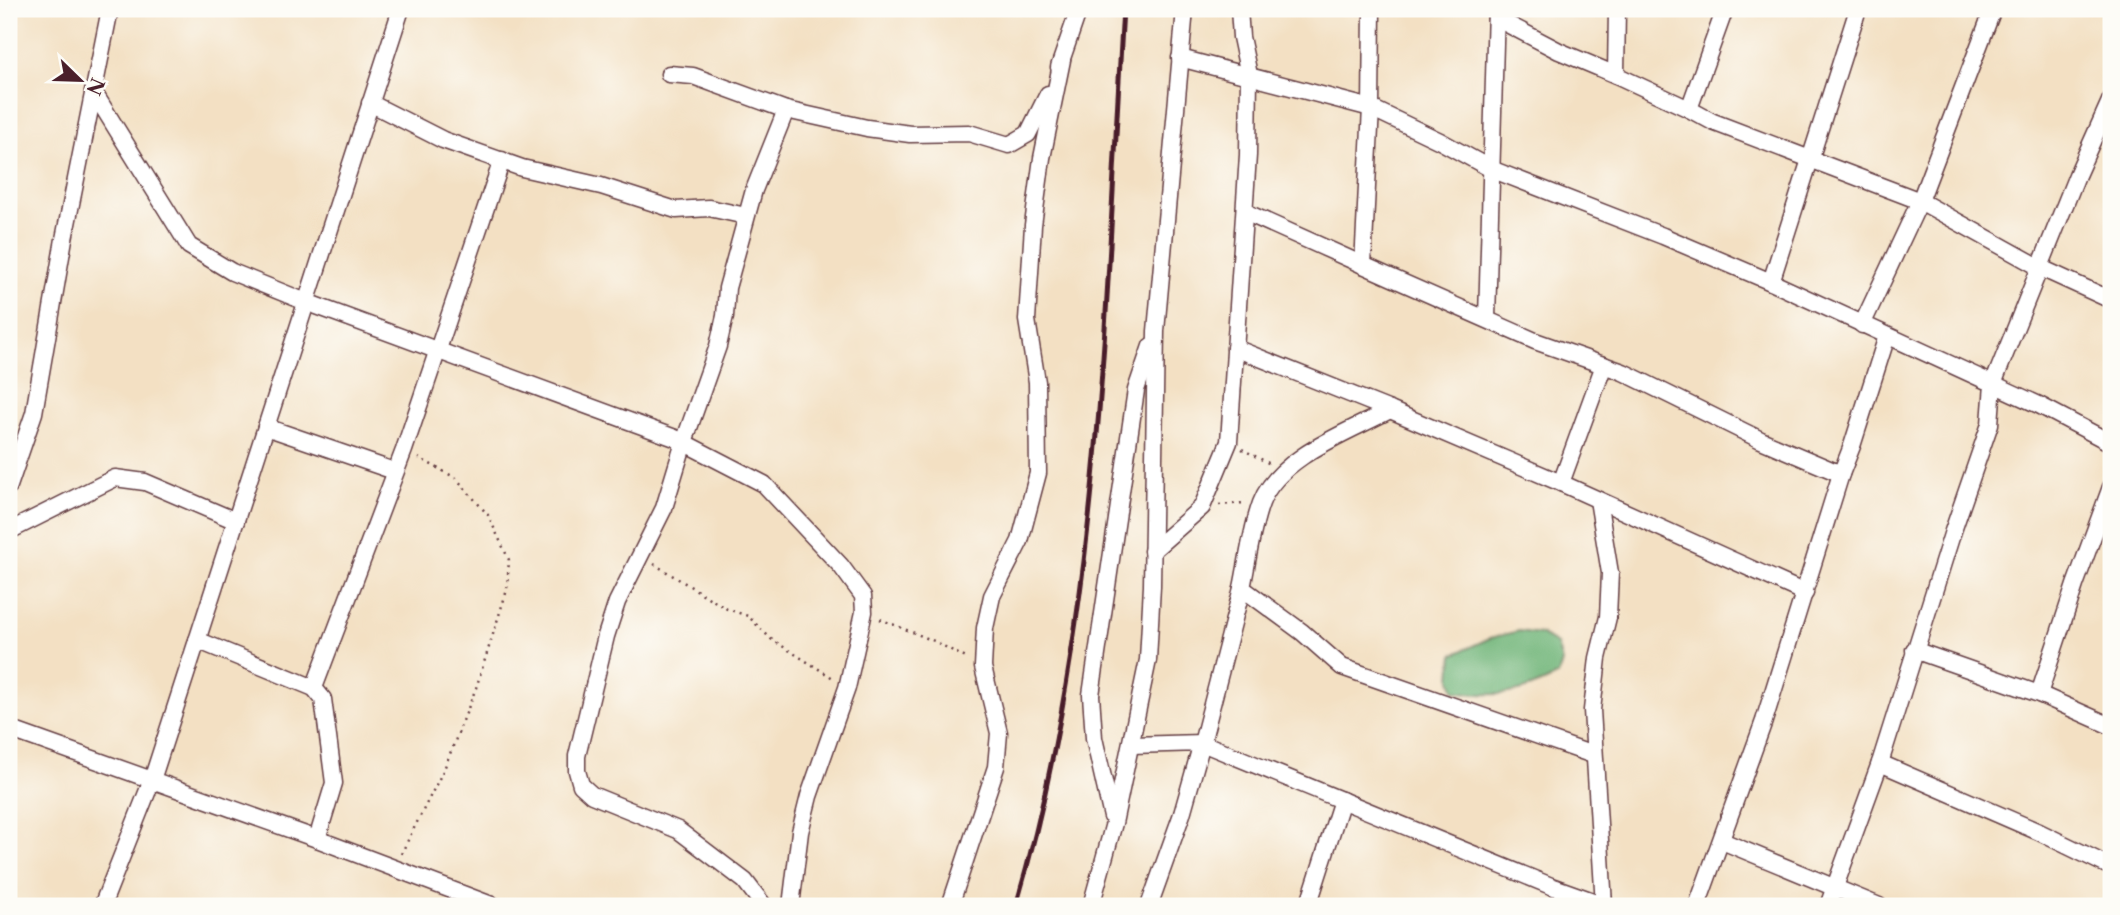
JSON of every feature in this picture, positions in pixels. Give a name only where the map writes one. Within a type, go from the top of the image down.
[{"type":"street","points":[[9,486],[34,413],[64,239],[110,9]]},
{"type":"street","points":[[102,906],[152,780],[401,9]]},
{"type":"street","points":[[669,74],[693,76],[786,110],[867,128],[910,134],[969,133],[1009,145],[1031,130],[1062,60],[1079,9]]},
{"type":"street","points":[[1152,551],[1202,507],[1229,442],[1245,212],[1249,75],[1241,37],[1239,9]]},
{"type":"street","points":[[1363,265],[1371,108],[1372,9]]},
{"type":"street","points":[[1616,75],[1617,9]]},
{"type":"street","points":[[1689,109],[1725,9]]},
{"type":"street","points":[[1771,282],[1858,9]]},
{"type":"street","points":[[1862,325],[1920,201],[1993,9]]},
{"type":"street","points":[[1091,906],[1114,823],[1148,660],[1156,331],[1185,10]]},
{"type":"street","points":[[1487,318],[1496,13],[1559,51],[1713,122],[1920,201],[2041,268],[2111,300]]},
{"type":"street","points":[[1180,58],[1371,108],[1491,169],[1663,236],[1771,282],[1993,384],[2111,443]]},
{"type":"street","points":[[950,906],[996,767],[999,733],[983,667],[985,628],[992,596],[1020,541],[1038,473],[1037,382],[1027,320],[1033,225],[1042,158],[1062,60]]},
{"type":"street","points":[[93,91],[189,246],[232,272],[306,302],[684,442],[764,484],[841,566],[863,596],[864,612],[847,688],[809,796],[800,832],[791,906]]},
{"type":"street","points":[[370,103],[443,140],[522,168],[601,186],[677,210],[709,208],[746,216]]},
{"type":"street","points":[[1828,906],[1880,763],[1914,650],[1990,424],[1993,384],[2110,107]]},
{"type":"street","points":[[764,906],[745,881],[678,830],[592,795],[581,785],[577,756],[617,602],[664,508],[718,346],[725,316],[727,288],[746,216],[786,110]]},
{"type":"street","points":[[314,688],[404,450],[502,160]]},
{"type":"street","points":[[1245,212],[1535,341],[1604,365],[1761,440],[1841,474]]},
{"type":"street","points":[[1114,823],[1094,738],[1091,695],[1136,390],[1156,331]]},
{"type":"street","points":[[1697,906],[1722,841],[1805,593],[1887,336]]},
{"type":"street","points":[[1234,348],[1562,483],[1805,593]]},
{"type":"street","points":[[1562,483],[1604,365]]},
{"type":"street","points":[[1149,906],[1182,814],[1202,743],[1242,588],[1261,501],[1282,470],[1390,410]]},
{"type":"street","points":[[266,427],[394,471]]},
{"type":"street","points":[[9,531],[115,478],[145,482],[236,521]]},
{"type":"street","points":[[2039,694],[2111,487]]},
{"type":"street","points":[[1131,745],[1202,743],[1606,906],[1593,755],[1593,697],[1611,595],[1598,500]]},
{"type":"street","points":[[1242,588],[1302,632],[1342,667],[1593,755]]},
{"type":"street","points":[[197,640],[314,688],[323,699],[334,783],[317,839]]},
{"type":"street","points":[[1914,650],[2039,694],[2111,726]]},
{"type":"street","points":[[9,729],[317,839],[494,906]]},
{"type":"street","points":[[1880,763],[2039,832],[2111,867]]},
{"type":"street","points":[[1308,906],[1342,800]]},
{"type":"street","points":[[1722,841],[1879,906]]},
{"type":"path","points":[[1185,10],[1239,9]]},
{"type":"path","points":[[1229,442],[1282,470]]},
{"type":"path","points":[[394,868],[444,769],[476,688],[507,590],[509,560],[488,515],[456,478],[404,450]]},
{"type":"path","points":[[1202,507],[1261,501]]},
{"type":"path","points":[[640,556],[727,609],[748,616],[771,639],[847,688]]},
{"type":"path","points":[[864,612],[934,641],[983,667]]},
{"type":"green space","points":[[1519,631],[1540,634],[1557,644],[1562,662],[1558,675],[1532,687],[1508,693],[1455,691],[1451,679],[1453,655],[1490,638]]},
{"type":"railway","points":[[1016,906],[1044,796],[1066,686],[1082,574],[1104,348],[1123,9]]}]
